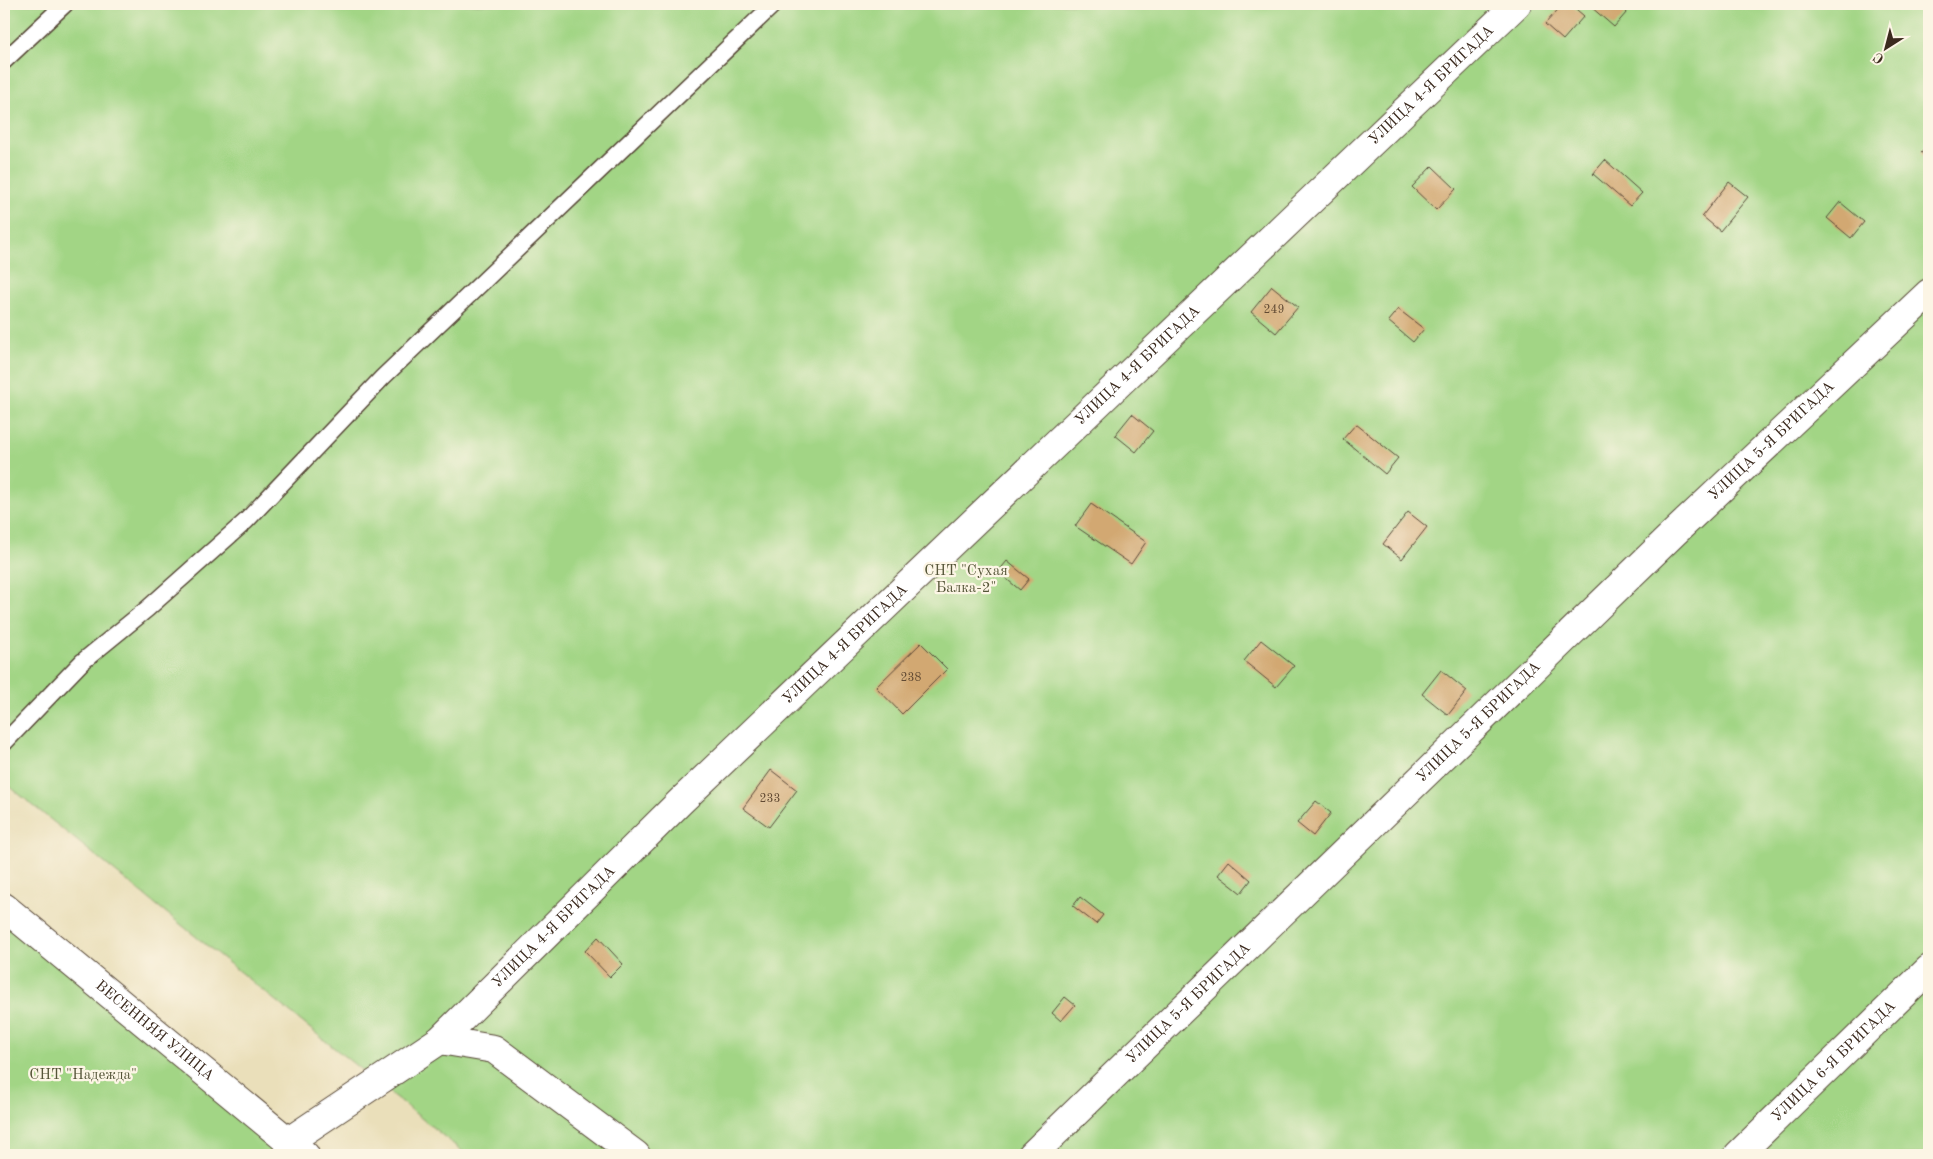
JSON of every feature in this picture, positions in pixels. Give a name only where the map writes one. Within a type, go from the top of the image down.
[{"type":"street","name":"УЛИЦА 4-Я БРИГАДА","points":[[297,1148],[440,1040],[688,795],[1517,4]]},
{"type":"street","name":"УЛИЦА 5-Я БРИГАДА","points":[[1032,1155],[1674,533],[1929,293]]},
{"type":"street","name":"ВЕСЕННЯЯ УЛИЦА","points":[[4,907],[297,1148]]},
{"type":"street","name":"УЛИЦА 6-Я БРИГАДА","points":[[1738,1155],[1929,969]]},
{"type":"street","points":[[440,1040],[494,1049],[636,1155]]},
{"type":"lane","points":[[4,61],[65,4]]},
{"type":"lane","points":[[4,743],[82,662],[147,609],[246,521],[383,377],[774,4]]},
{"type":"green space","name":"СНТ \"Сухая Балка-2\"","points":[[4,4],[1929,4],[1929,1155],[467,1155],[4,782]]},
{"type":"green space","name":"СНТ \"Надежда\"","points":[[4,907],[305,1155],[4,1155]]},
{"type":"building","points":[[1563,4],[1570,4],[1584,16],[1563,40],[1545,24]]},
{"type":"building","points":[[1593,4],[1633,5],[1614,27],[1590,6]]},
{"type":"building","points":[[1929,144],[1929,161],[1921,152]]},
{"type":"building","points":[[1605,160],[1642,193],[1630,206],[1593,174]]},
{"type":"building","points":[[1432,166],[1456,189],[1436,210],[1412,187]]},
{"type":"building","points":[[1729,182],[1748,197],[1720,231],[1702,216]]},
{"type":"building","points":[[1840,202],[1864,222],[1851,238],[1827,218]]},
{"type":"building","points":[[1272,286],[1298,307],[1276,333],[1251,312]]},
{"type":"building","points":[[1398,309],[1424,329],[1413,342],[1388,321]]},
{"type":"building","points":[[1132,414],[1153,431],[1136,452],[1115,435]]},
{"type":"building","points":[[1356,424],[1398,458],[1385,474],[1343,439]]},
{"type":"building","points":[[1091,504],[1146,542],[1131,564],[1075,526]]},
{"type":"building","points":[[1408,512],[1427,527],[1402,559],[1383,544]]},
{"type":"building","points":[[1007,561],[1029,579],[1020,590],[998,572]]},
{"type":"building","points":[[1261,640],[1294,666],[1276,687],[1244,661]]},
{"type":"building","points":[[921,643],[947,669],[902,714],[876,687]]},
{"type":"building","points":[[1441,670],[1467,691],[1448,715],[1422,694]]},
{"type":"building","points":[[771,770],[797,790],[769,827],[743,808]]},
{"type":"building","points":[[1316,801],[1331,813],[1313,836],[1297,823]]},
{"type":"building","points":[[1229,861],[1251,880],[1241,893],[1218,875]]},
{"type":"building","points":[[1080,897],[1103,915],[1096,924],[1073,906]]},
{"type":"building","points":[[598,937],[623,964],[610,977],[585,951]]},
{"type":"building","points":[[1065,997],[1075,1005],[1061,1021],[1052,1013]]}]
